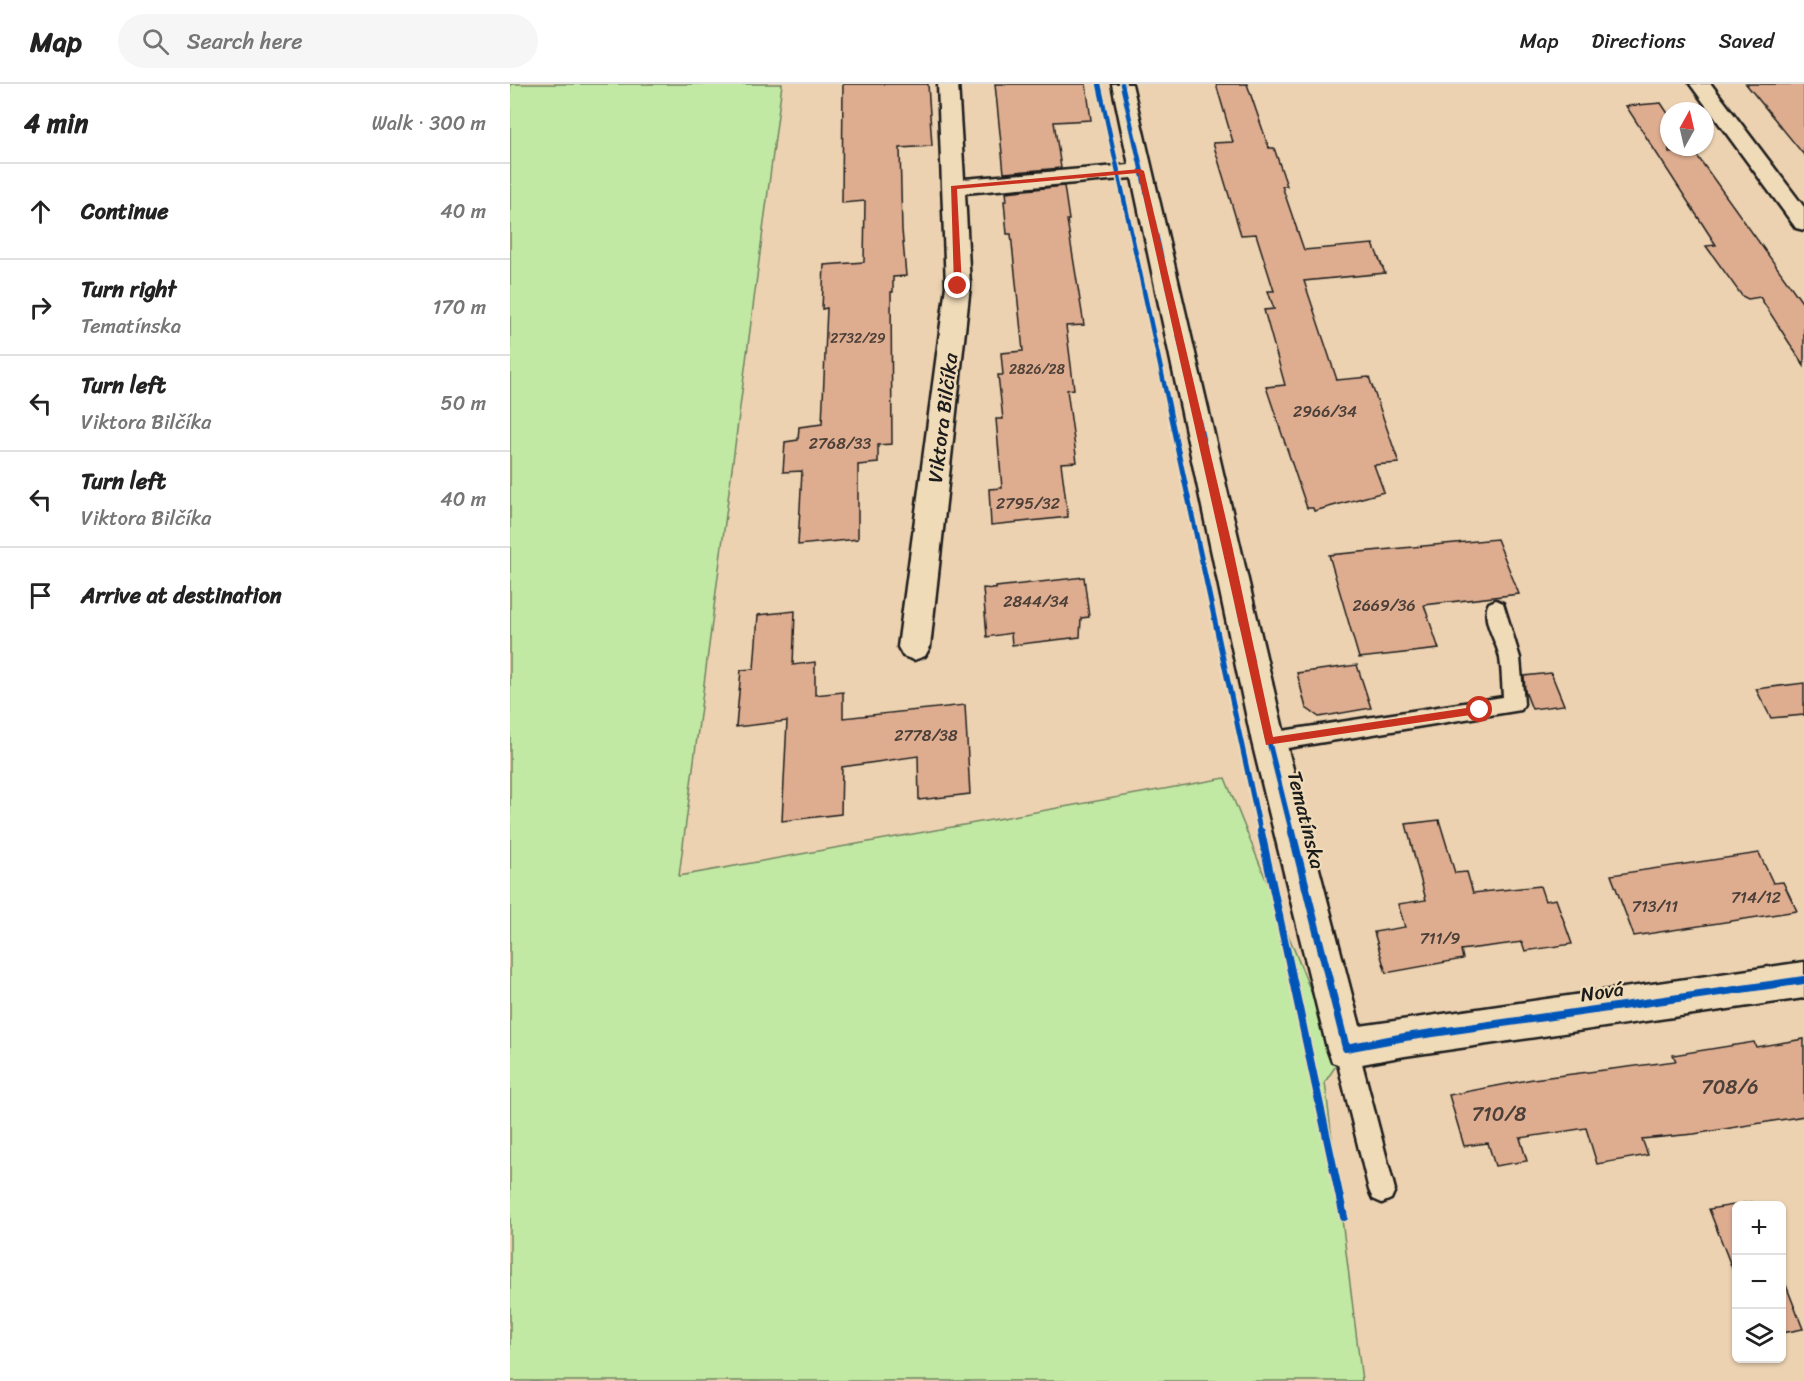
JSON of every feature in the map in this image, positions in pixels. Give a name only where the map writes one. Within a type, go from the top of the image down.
[{"type":"street","name":"Viktora Bilčíka","points":[[914,647],[958,286],[948,84]]},
{"type":"street","name":"Tematínska","points":[[1122,84],[1227,545],[1269,742],[1346,1048]]},
{"type":"street","points":[[1700,84],[1804,223]]},
{"type":"street","points":[[953,188],[1140,171]]},
{"type":"street","name":"Nová","points":[[1346,1048],[1405,1037],[1804,980]]},
{"type":"lane","points":[[1269,742],[1514,704],[1510,658],[1498,623],[1496,608]]},
{"type":"lane","points":[[1346,1048],[1382,1190]]},
{"type":"green space","points":[[510,84],[782,84],[679,876],[1225,778],[1339,1061],[1325,1082],[1362,1381],[510,1381]]},
{"type":"building","points":[[843,84],[928,84],[932,146],[900,148],[902,230],[906,276],[893,277],[893,292],[891,292],[892,444],[878,445],[878,463],[858,465],[858,539],[798,545],[802,471],[783,472],[785,442],[798,440],[799,427],[822,424],[827,308],[822,309],[824,265],[864,262],[865,201],[842,203]]},
{"type":"building","points":[[995,84],[1086,84],[1091,120],[1054,122],[1061,168],[1004,173]]},
{"type":"building","points":[[1216,84],[1247,84],[1269,148],[1274,148],[1287,186],[1282,186],[1304,250],[1373,244],[1385,273],[1304,281],[1337,380],[1369,377],[1399,463],[1374,465],[1384,492],[1314,511],[1313,508],[1307,508],[1266,387],[1285,385],[1264,310],[1274,309],[1268,291],[1274,291],[1256,234],[1241,235],[1213,143],[1233,142]]},
{"type":"building","points":[[1746,84],[1804,84],[1804,155]]},
{"type":"building","points":[[1660,103],[1660,156],[1697,156],[1804,305],[1804,366],[1760,297],[1748,299],[1742,296],[1706,246],[1716,245],[1626,106]]},
{"type":"building","points":[[1064,186],[1069,220],[1067,220],[1084,325],[1066,326],[1074,389],[1067,390],[1077,462],[1061,463],[1068,517],[991,525],[989,489],[1002,488],[996,419],[1003,419],[998,375],[1003,375],[1001,353],[1023,351],[1011,234],[1007,234],[1004,201],[1007,201],[1006,192]]},
{"type":"building","points":[[1497,539],[1519,594],[1424,605],[1439,649],[1359,658],[1329,555]]},
{"type":"building","points":[[1084,577],[1089,617],[1081,618],[1080,637],[1012,645],[1011,633],[987,637],[983,588],[996,589],[996,587]]},
{"type":"building","points":[[795,611],[793,665],[815,662],[815,695],[843,692],[843,718],[965,705],[970,794],[919,800],[918,756],[842,767],[841,814],[782,821],[787,721],[736,727],[741,670],[754,669],[758,615]]},
{"type":"building","points":[[1357,665],[1371,708],[1319,717],[1306,708],[1297,673]]},
{"type":"building","points":[[1551,673],[1564,705],[1532,709],[1525,691],[1524,676]]},
{"type":"building","points":[[1804,683],[1804,715],[1771,718],[1756,689]]},
{"type":"building","points":[[1439,820],[1455,873],[1467,872],[1473,893],[1540,886],[1545,901],[1556,899],[1572,944],[1525,951],[1522,942],[1461,950],[1463,959],[1386,973],[1374,932],[1405,927],[1398,904],[1426,900],[1406,824]]},
{"type":"building","points":[[1759,853],[1773,883],[1783,882],[1797,911],[1634,936],[1611,875]]},
{"type":"building","points":[[1804,1039],[1804,1116],[1694,1134],[1642,1139],[1648,1155],[1597,1164],[1586,1128],[1520,1138],[1527,1161],[1495,1166],[1488,1143],[1464,1146],[1449,1095],[1533,1079],[1676,1061],[1673,1055],[1754,1042],[1756,1047]]},
{"type":"building","points":[[1732,1205],[1732,1268],[1709,1209]]},
{"type":"building","points":[[1786,1285],[1803,1329],[1786,1332]]},
{"type":"cycle path","points":[[1099,84],[1344,1217]]},
{"type":"cycle path","points":[[1122,84],[1227,545],[1269,742],[1346,1048],[1405,1037],[1804,980]]},
{"type":"route","points":[[958,286],[953,188],[1140,171],[1227,545],[1269,742],[1480,710]]}]
